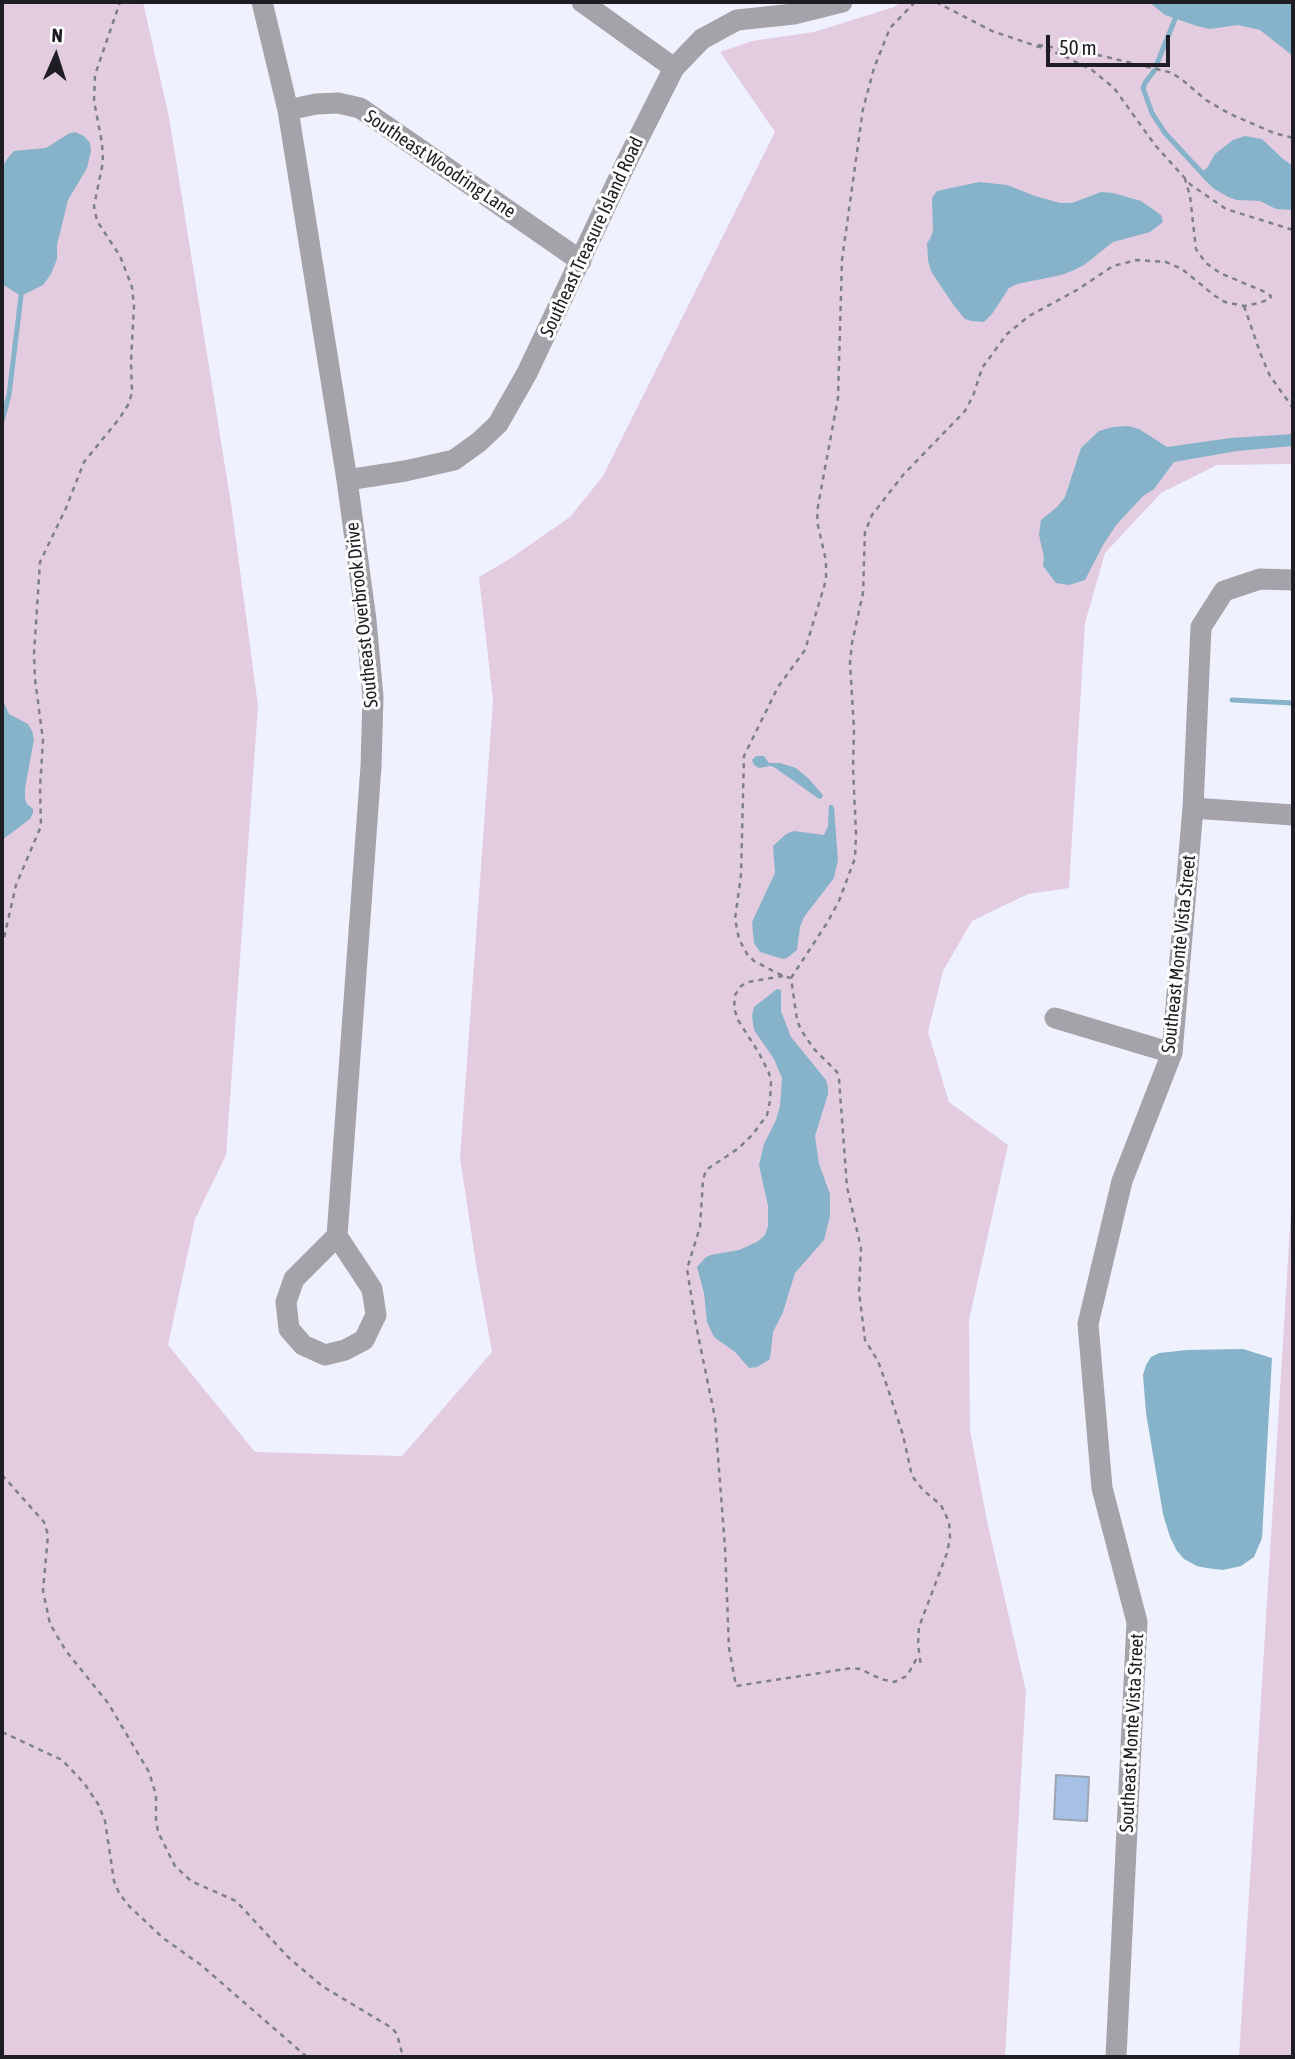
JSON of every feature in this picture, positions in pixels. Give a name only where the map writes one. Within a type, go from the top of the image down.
[{"type":"street","name":"Southeast Overbrook Drive","points":[[262,2],[288,110],[348,480],[373,697],[371,766],[337,1236]]},
{"type":"street","points":[[583,2],[674,68]]},
{"type":"street","name":"Southeast Treasure Island Road","points":[[348,480],[454,460],[498,424],[527,373],[674,68],[702,39],[737,20],[794,14],[842,2]]},
{"type":"street","name":"Southeast Woodring Lane","points":[[288,110],[338,103],[360,108],[581,261]]},
{"type":"street","name":"Southeast Monte Vista Street","points":[[1116,2057],[1137,1622],[1101,1488],[1088,1324],[1122,1181],[1172,1053],[1193,808],[1201,627],[1224,591],[1260,579],[1293,580]]},
{"type":"street","points":[[1193,808],[1293,816]]},
{"type":"street","points":[[1055,1018],[1172,1053]]},
{"type":"street","points":[[337,1236],[372,1289],[376,1315],[364,1340],[345,1350],[325,1354],[303,1345],[289,1329],[286,1302],[294,1279],[337,1236]]},
{"type":"path","points":[[2,947],[16,885],[41,825],[43,740],[34,671],[40,562],[84,462],[119,419],[132,393],[132,287],[120,257],[97,221],[94,206],[103,162],[94,102],[96,75],[120,2]]},
{"type":"path","points":[[791,978],[754,961],[739,939],[735,919],[741,874],[743,760],[778,687],[805,650],[825,585],[827,568],[819,531],[818,506],[838,398],[842,260],[863,109],[874,68],[890,28],[915,2]]},
{"type":"path","points":[[936,2],[992,31],[1077,62],[1103,78],[1124,99],[1155,145],[1185,179],[1203,194],[1226,209],[1293,230]]},
{"type":"path","points":[[1028,43],[1094,54],[1169,72],[1230,114],[1293,138]]},
{"type":"path","points":[[921,1667],[918,1636],[920,1621],[947,1553],[949,1522],[941,1505],[923,1490],[912,1476],[903,1435],[887,1386],[865,1340],[859,1292],[861,1248],[847,1187],[841,1085],[837,1072],[814,1049],[801,1030],[791,978],[827,923],[855,858],[850,663],[863,593],[864,540],[872,515],[902,475],[965,411],[982,368],[1007,334],[1028,316],[1077,290],[1113,265],[1137,260],[1166,262],[1182,269],[1226,302],[1244,306],[1267,301],[1270,296],[1265,292],[1220,273],[1200,256],[1196,249],[1190,196],[1185,179]]},
{"type":"path","points":[[1244,306],[1270,376],[1293,408]]},
{"type":"path","points":[[783,976],[748,982],[741,986],[735,995],[734,1008],[738,1020],[769,1073],[770,1101],[767,1115],[753,1134],[739,1148],[706,1170],[700,1227],[687,1269],[715,1418],[725,1546],[729,1648],[736,1686],[852,1668],[881,1679],[901,1681],[919,1653]]},
{"type":"path","points":[[2,1475],[44,1522],[48,1535],[43,1591],[50,1624],[66,1651],[115,1714],[149,1772],[156,1795],[158,1832],[175,1866],[191,1881],[236,1901],[288,1957],[322,1986],[392,2028],[397,2034],[403,2057]]},
{"type":"path","points":[[2,1732],[62,1760],[84,1783],[105,1821],[114,1881],[119,1894],[129,1906],[163,1938],[201,1965],[307,2057]]},
{"type":"shaded area","points":[[2,2],[143,2],[169,117],[232,510],[258,706],[226,1155],[195,1219],[168,1345],[255,1452],[402,1456],[492,1352],[460,1158],[493,700],[479,577],[570,517],[603,476],[775,132],[720,52],[752,41],[814,32],[894,7],[901,2],[1293,2],[1293,464],[1217,465],[1161,493],[1105,553],[1085,623],[1069,888],[1028,894],[972,921],[943,971],[928,1032],[949,1102],[1008,1145],[969,1320],[970,1430],[987,1521],[1026,1691],[1005,2057],[2,2057]]},
{"type":"shaded area","points":[[1293,1178],[1293,2057],[1239,2057]]},
{"type":"water","points":[[1149,2],[1293,2],[1293,56],[1260,30],[1238,25],[1210,29],[1197,26],[1165,15]]},
{"type":"water","points":[[75,132],[90,143],[87,168],[68,200],[57,245],[57,259],[51,274],[43,285],[21,296],[2,284],[2,168],[14,151],[46,148]]},
{"type":"water","points":[[1245,136],[1262,139],[1293,166],[1293,210],[1276,209],[1260,201],[1228,197],[1213,188],[1200,175],[1215,154],[1233,140]]},
{"type":"water","points":[[979,182],[1007,185],[1060,203],[1072,203],[1101,192],[1113,193],[1141,201],[1161,215],[1163,222],[1150,232],[1113,242],[1072,271],[1009,288],[984,322],[971,321],[965,319],[955,307],[932,273],[927,243],[933,231],[932,198],[937,191]]},
{"type":"water","points":[[1128,426],[1139,429],[1167,447],[1231,438],[1293,434],[1293,446],[1237,451],[1174,462],[1154,489],[1143,496],[1117,524],[1085,580],[1069,585],[1056,583],[1043,566],[1044,557],[1039,535],[1041,520],[1065,497],[1081,448],[1099,431]]},
{"type":"water","points":[[2,698],[9,714],[28,724],[34,739],[25,789],[27,804],[33,809],[33,813],[30,819],[2,840]]},
{"type":"water","points":[[756,756],[764,756],[769,763],[796,768],[823,795],[822,798],[819,799],[774,767],[759,768],[754,765],[752,760]]},
{"type":"water","points":[[829,805],[834,808],[838,860],[834,878],[804,917],[797,950],[783,959],[760,952],[754,943],[752,922],[775,873],[773,846],[786,834],[794,831],[824,835],[828,826]]},
{"type":"water","points":[[777,989],[781,990],[781,1011],[791,1037],[826,1080],[828,1087],[815,1136],[819,1164],[830,1194],[830,1216],[824,1240],[795,1273],[783,1312],[773,1332],[770,1359],[757,1367],[749,1368],[735,1352],[714,1337],[707,1322],[704,1293],[697,1267],[706,1257],[739,1250],[757,1242],[765,1235],[768,1226],[768,1206],[759,1165],[764,1144],[780,1106],[782,1078],[774,1059],[754,1030],[752,1016],[754,1007]]},
{"type":"water","points":[[1243,1349],[1272,1358],[1262,1538],[1254,1557],[1241,1566],[1223,1570],[1206,1568],[1184,1559],[1170,1537],[1163,1514],[1146,1413],[1143,1375],[1151,1357],[1159,1353]]},
{"type":"building","points":[[1056,1775],[1089,1777],[1087,1821],[1054,1819]]},
{"type":"waterway","points":[[1156,66],[1175,19]]},
{"type":"waterway","points":[[1154,71],[1143,88],[1152,113],[1165,133],[1201,172]]},
{"type":"waterway","points":[[2,421],[9,395],[21,296]]},
{"type":"waterway","points":[[1232,700],[1293,703]]}]
